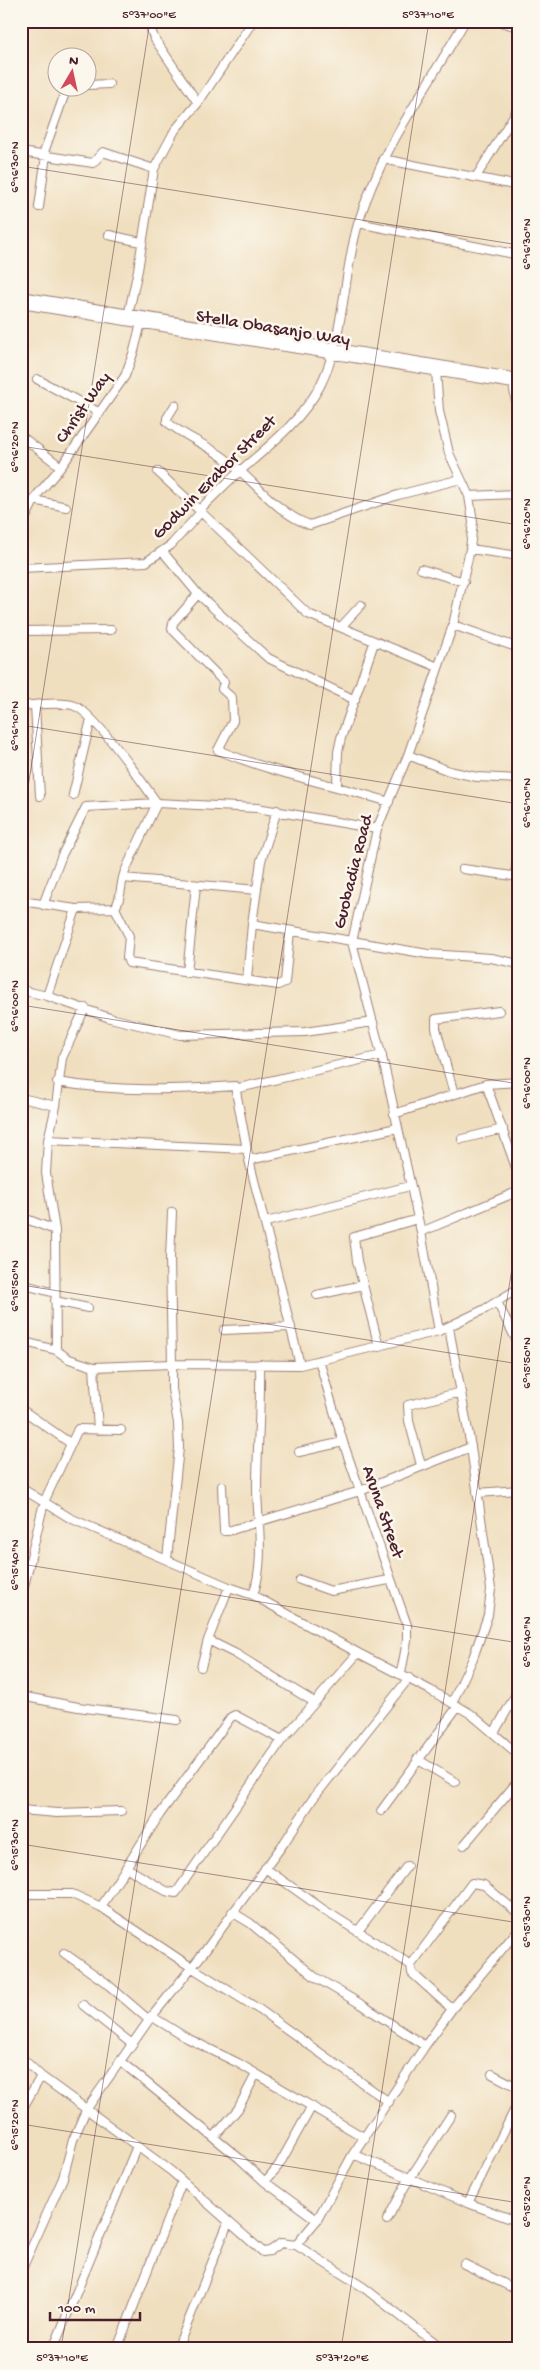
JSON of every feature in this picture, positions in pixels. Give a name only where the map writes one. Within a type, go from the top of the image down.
[{"type":"street","points":[[148,21],[154,38],[198,103]]},
{"type":"street","points":[[128,316],[138,270],[154,169],[174,130],[198,103],[253,21]]},
{"type":"street","name":"Godwin Erabor Street","points":[[21,568],[83,564],[125,565],[146,562],[171,545],[200,511],[241,470],[261,455],[293,422],[320,386],[332,351],[358,223],[383,159],[465,21]]},
{"type":"street","points":[[496,21],[519,27]]},
{"type":"street","points":[[98,85],[109,84]]},
{"type":"street","points":[[39,207],[44,155],[64,98]]},
{"type":"street","points":[[476,177],[519,107]]},
{"type":"street","points":[[21,152],[93,163],[103,152],[154,169]]},
{"type":"street","points":[[383,159],[519,186]]},
{"type":"street","points":[[358,223],[519,255]]},
{"type":"street","points":[[109,234],[141,242]]},
{"type":"street","points":[[21,296],[332,351]]},
{"type":"street","name":"Stella Obasanjo Way","points":[[21,304],[128,316],[141,323],[332,351],[421,366],[436,372],[517,381]]},
{"type":"street","name":"Christ Way","points":[[21,527],[34,500],[61,467],[125,376],[134,352],[141,323]]},
{"type":"street","points":[[421,366],[517,381],[519,419]]},
{"type":"street","name":"Guobadia Road","points":[[436,372],[439,411],[449,453],[469,496],[473,522],[470,549],[453,625],[408,755],[377,829],[352,942],[382,1056],[421,1232],[439,1331]]},
{"type":"street","points":[[37,380],[100,413]]},
{"type":"street","points":[[174,405],[167,418],[167,422],[241,470],[291,516],[310,525],[398,495],[461,479]]},
{"type":"street","points":[[21,436],[61,467]]},
{"type":"street","points":[[158,472],[308,614],[374,643],[438,667]]},
{"type":"street","points":[[469,496],[519,494]]},
{"type":"street","points":[[34,500],[66,508]]},
{"type":"street","points":[[470,549],[519,556]]},
{"type":"street","points":[[162,552],[198,594],[268,658],[355,700]]},
{"type":"street","points":[[421,569],[464,582]]},
{"type":"street","points":[[198,594],[173,623],[172,629],[213,669],[224,682],[222,689],[232,698],[234,721],[218,750],[248,762],[388,802]]},
{"type":"street","points":[[341,627],[361,605]]},
{"type":"street","points":[[453,625],[519,648]]},
{"type":"street","points":[[21,631],[111,630]]},
{"type":"street","points":[[337,786],[338,752],[341,738],[374,643]]},
{"type":"street","points":[[35,704],[40,796]]},
{"type":"street","points":[[21,706],[35,704],[74,705],[83,710],[124,757],[158,803]]},
{"type":"street","points":[[73,795],[91,719]]},
{"type":"street","points":[[408,755],[449,771],[477,777],[519,779]]},
{"type":"street","points":[[115,908],[119,902],[123,878],[158,803]]},
{"type":"street","points":[[43,905],[62,855],[86,807],[158,803],[278,810],[377,829]]},
{"type":"street","points":[[247,980],[252,924],[262,862],[278,810]]},
{"type":"street","points":[[462,869],[517,877],[519,847]]},
{"type":"street","points":[[123,878],[257,890]]},
{"type":"street","points":[[187,973],[196,886]]},
{"type":"street","points":[[21,901],[76,909],[115,908]]},
{"type":"street","points":[[115,908],[129,936],[127,958],[129,963],[278,985],[285,982],[290,931]]},
{"type":"street","points":[[47,996],[76,909]]},
{"type":"street","points":[[252,924],[428,954],[491,958],[519,964]]},
{"type":"street","points":[[21,990],[47,996],[110,1018],[180,1035],[305,1032],[373,1022]]},
{"type":"street","points":[[56,1350],[55,1230],[46,1173],[48,1140],[56,1106],[57,1082],[62,1058],[85,1008]]},
{"type":"street","points":[[454,1094],[436,1028],[436,1019],[499,1011]]},
{"type":"street","points":[[57,1082],[98,1089],[142,1090],[235,1086],[240,1088],[382,1056]]},
{"type":"street","points":[[394,1114],[486,1084],[519,1082]]},
{"type":"street","points":[[486,1084],[519,1176]]},
{"type":"street","points":[[235,1086],[249,1160],[300,1364]]},
{"type":"street","points":[[21,1098],[56,1106]]},
{"type":"street","points":[[249,1160],[397,1128]]},
{"type":"street","points":[[462,1139],[503,1129]]},
{"type":"street","points":[[48,1140],[247,1149]]},
{"type":"street","points":[[266,1222],[410,1186]]},
{"type":"street","points":[[421,1232],[519,1191]]},
{"type":"street","points":[[167,1559],[179,1448],[178,1423],[172,1389],[170,1258],[172,1212]]},
{"type":"street","points":[[21,1217],[55,1230]]},
{"type":"street","points":[[379,1347],[356,1261],[354,1237],[418,1219]]},
{"type":"street","points":[[21,1284],[88,1308]]},
{"type":"street","points":[[317,1295],[363,1285]]},
{"type":"street","points":[[21,1341],[56,1350],[68,1359],[94,1367],[172,1364],[300,1364],[379,1347],[448,1328],[519,1288]]},
{"type":"street","points":[[496,1302],[519,1345]]},
{"type":"street","points":[[224,1330],[291,1327]]},
{"type":"street","points":[[381,1810],[455,1704],[485,1624],[491,1589],[462,1392],[448,1328]]},
{"type":"street","name":"Aruna Street","points":[[319,1360],[343,1442],[389,1580],[407,1625],[407,1641],[401,1673]]},
{"type":"street","points":[[253,1595],[258,1580],[260,1521],[257,1492],[260,1364]]},
{"type":"street","points":[[94,1367],[98,1430]]},
{"type":"street","points":[[421,1465],[409,1421],[408,1405],[462,1392]]},
{"type":"street","points":[[21,1409],[70,1443]]},
{"type":"street","points":[[21,1599],[44,1502],[78,1429],[121,1430]]},
{"type":"street","points":[[299,1452],[343,1442]]},
{"type":"street","points":[[222,1486],[224,1530],[360,1491],[421,1465],[471,1447]]},
{"type":"street","points":[[21,1488],[70,1518],[229,1587],[253,1595],[358,1654],[401,1673],[455,1704],[494,1732],[519,1755]]},
{"type":"street","points":[[477,1493],[519,1490]]},
{"type":"street","points":[[300,1580],[331,1591],[389,1580]]},
{"type":"street","points":[[200,1667],[208,1640],[229,1587]]},
{"type":"street","points":[[208,1640],[236,1654],[314,1702]]},
{"type":"street","points":[[127,1868],[166,1891],[176,1893],[282,1740],[358,1654]]},
{"type":"street","points":[[21,2271],[63,2178],[73,2140],[86,2110],[150,2018],[191,1967],[265,1868],[333,1772],[409,1678]]},
{"type":"street","points":[[494,1732],[519,1689]]},
{"type":"street","points":[[21,1696],[78,1707],[177,1720]]},
{"type":"street","points":[[101,1907],[160,1814],[231,1717],[235,1715],[282,1740]]},
{"type":"street","points":[[417,1759],[455,1782]]},
{"type":"street","points":[[464,1845],[519,1780]]},
{"type":"street","points":[[21,1810],[56,1813],[121,1811]]},
{"type":"street","points":[[358,1931],[407,1866]]},
{"type":"street","points":[[265,1868],[358,1931],[411,1964]]},
{"type":"street","points":[[452,2009],[412,1972],[411,1964],[472,1882],[484,1885],[519,1914]]},
{"type":"street","points":[[21,1894],[72,1894],[101,1907],[260,2010],[389,2102]]},
{"type":"street","points":[[232,1912],[250,1923],[315,1977],[425,2046]]},
{"type":"street","points":[[296,2245],[317,2220],[353,2154],[425,2046],[452,2009],[519,1929]]},
{"type":"street","points":[[64,1953],[105,1982],[150,2018],[256,2074],[365,2138]]},
{"type":"street","points":[[83,2006],[132,2044]]},
{"type":"street","points":[[21,2057],[41,2076],[137,2146],[182,2182],[263,2252],[281,2243],[296,2245],[363,2287],[443,2349]]},
{"type":"street","points":[[120,2061],[214,2137],[265,2182],[317,2220]]},
{"type":"street","points":[[214,2137],[238,2109],[256,2074]]},
{"type":"street","points":[[492,2074],[519,2088]]},
{"type":"street","points":[[21,2111],[41,2076]]},
{"type":"street","points":[[468,2203],[519,2101]]},
{"type":"street","points":[[265,2182],[279,2165],[312,2106]]},
{"type":"street","points":[[387,2220],[410,2179],[451,2115]]},
{"type":"street","points":[[54,2349],[137,2146]]},
{"type":"street","points":[[353,2154],[468,2203],[519,2222]]},
{"type":"street","points":[[117,2349],[182,2182]]},
{"type":"street","points":[[177,2349],[228,2223]]},
{"type":"street","points":[[464,2264],[519,2291]]}]
